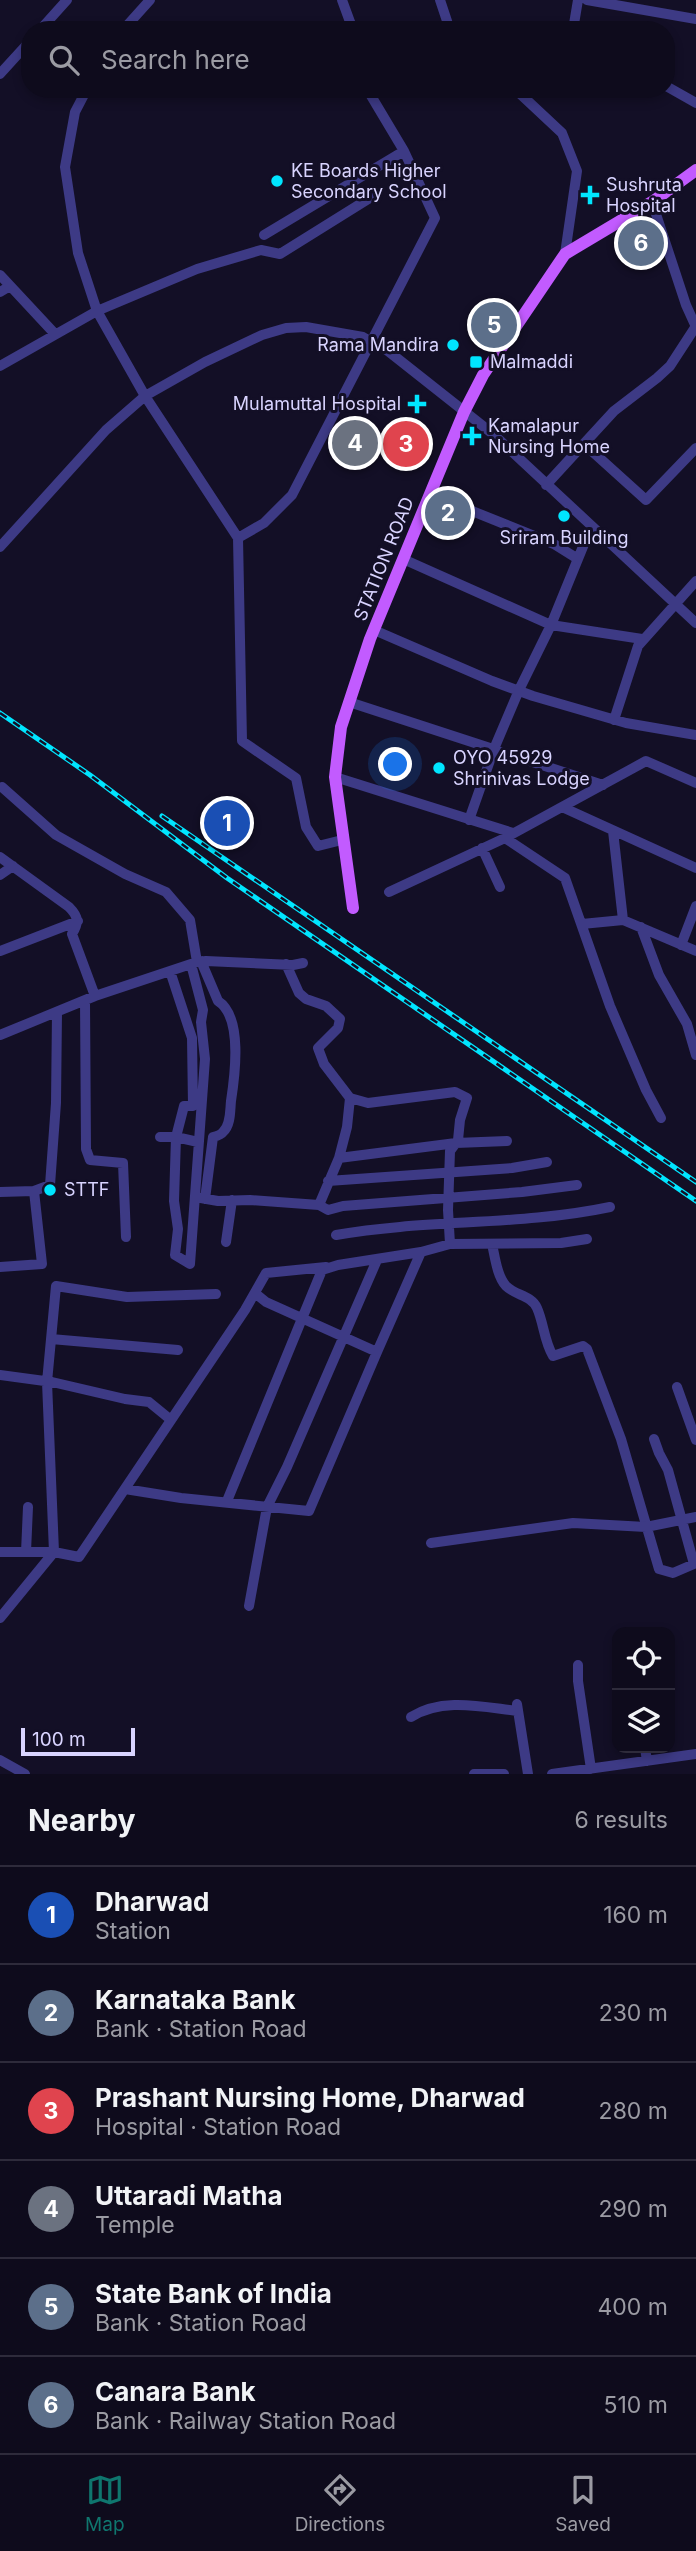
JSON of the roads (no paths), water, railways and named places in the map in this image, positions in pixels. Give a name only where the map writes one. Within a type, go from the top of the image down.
[{"type":"main road","points":[[565,254],[652,202],[696,170]]},
{"type":"main road","name":"STATION ROAD","points":[[353,908],[335,777],[341,727],[349,702],[374,630],[464,412],[483,375],[565,254]]},
{"type":"street","points":[[48,21],[67,0]]},
{"type":"street","points":[[132,21],[150,0]]},
{"type":"street","points":[[342,0],[350,21]]},
{"type":"street","points":[[440,0],[447,21]]},
{"type":"street","points":[[574,21],[578,0]]},
{"type":"street","points":[[587,0],[696,19]]},
{"type":"street","points":[[0,74],[21,51]]},
{"type":"street","points":[[675,91],[696,103]]},
{"type":"street","points":[[82,98],[75,112],[65,167],[78,253],[97,311],[145,396],[237,538],[242,741],[296,778],[306,827],[318,846],[342,840]]},
{"type":"street","points":[[237,538],[264,523],[292,495],[435,218],[404,151],[372,98]]},
{"type":"street","points":[[525,98],[562,133],[577,171],[565,254]]},
{"type":"street","points":[[264,235],[404,151]]},
{"type":"street","points":[[0,366],[97,311],[197,269],[261,250],[280,254],[373,197]]},
{"type":"street","points":[[546,485],[614,411],[670,366],[696,326],[652,202]]},
{"type":"street","points":[[0,275],[5,289],[54,334]]},
{"type":"street","points":[[0,547],[106,430],[145,396],[205,362],[262,335],[286,328],[306,327],[363,337],[388,351],[493,434],[696,623]]},
{"type":"street","points":[[584,444],[646,500],[696,448]]},
{"type":"street","points":[[430,494],[554,544],[578,559]]},
{"type":"street","points":[[469,820],[494,749],[551,625],[591,527]]},
{"type":"street","points":[[403,559],[551,625],[642,639]]},
{"type":"street","points":[[614,720],[642,639],[696,581]]},
{"type":"street","points":[[374,630],[519,690],[614,720],[696,735]]},
{"type":"street","points":[[349,702],[603,785]]},
{"type":"street","points":[[389,892],[509,835],[646,761],[696,783]]},
{"type":"street","points":[[335,777],[509,835],[565,878],[610,1006],[661,1118]]},
{"type":"street","points":[[2,787],[56,835],[125,874],[166,892],[190,920],[203,1010],[201,1022],[205,1059],[198,1142],[200,1198]]},
{"type":"street","points":[[562,807],[696,867]]},
{"type":"street","points":[[613,831],[623,920]]},
{"type":"street","points":[[482,848],[499,887]]},
{"type":"street","points":[[0,857],[78,916],[72,934],[90,998],[86,1149],[90,1160],[123,1163],[126,1237]]},
{"type":"street","points":[[0,875],[13,866]]},
{"type":"street","points":[[681,944],[696,906]]},
{"type":"street","points":[[582,924],[623,920],[696,951]]},
{"type":"street","points":[[0,951],[78,921]]},
{"type":"street","points":[[641,927],[659,975],[687,1024],[696,1055]]},
{"type":"street","points":[[170,971],[192,1038],[193,1106],[184,1107],[176,1137],[174,1201],[178,1229],[174,1255],[190,1264],[200,1198],[214,1137],[224,1132],[229,1122],[236,1062],[231,1020],[196,962]]},
{"type":"street","points":[[0,1035],[90,998],[196,962],[303,963]]},
{"type":"street","points":[[286,964],[299,993],[306,999],[326,1006],[340,1018],[338,1028],[318,1048],[319,1056],[350,1098],[369,1103],[455,1092],[467,1098],[456,1143],[450,1151],[450,1244]]},
{"type":"street","points":[[0,1192],[34,1191],[50,1185],[56,1103],[57,1012]]},
{"type":"street","points":[[319,1205],[339,1158],[347,1127],[350,1098]]},
{"type":"street","points":[[160,1137],[198,1142]]},
{"type":"street","points":[[339,1158],[456,1143],[507,1141]]},
{"type":"street","points":[[328,1181],[512,1168],[547,1162]]},
{"type":"street","points":[[200,1198],[319,1205],[328,1210],[343,1206],[577,1185]]},
{"type":"street","points":[[0,1267],[42,1264],[34,1191]]},
{"type":"street","points":[[226,1242],[232,1200]]},
{"type":"street","points":[[336,1235],[368,1229],[560,1215],[610,1207]]},
{"type":"street","points":[[322,1270],[450,1244],[561,1243],[587,1239]]},
{"type":"street","points":[[492,1244],[505,1284],[515,1293],[528,1297],[537,1306],[552,1356],[583,1346],[587,1349],[621,1439],[659,1569],[673,1573],[694,1564],[668,1470],[654,1439]]},
{"type":"street","points":[[125,1489],[181,1498],[309,1511],[421,1252]]},
{"type":"street","points":[[249,1606],[267,1507],[377,1259]]},
{"type":"street","points":[[0,1552],[54,1552],[79,1557],[266,1273],[326,1268],[322,1270],[227,1501]]},
{"type":"street","points":[[0,1618],[54,1552],[47,1382],[56,1286],[127,1297],[216,1294]]},
{"type":"street","points":[[255,1293],[303,1319],[377,1352]]},
{"type":"street","points":[[51,1339],[178,1350]]},
{"type":"street","points":[[0,1375],[149,1402],[171,1420]]},
{"type":"street","points":[[677,1387],[696,1440]]},
{"type":"street","points":[[26,1552],[29,1507]]},
{"type":"street","points":[[431,1543],[573,1523],[646,1527],[696,1517]]},
{"type":"street","points":[[578,1665],[578,1682],[591,1769]]},
{"type":"street","points":[[411,1717],[425,1708],[447,1704],[518,1707],[528,1774]]},
{"type":"street","points":[[646,1753],[647,1761]]},
{"type":"street","points":[[552,1774],[696,1754]]},
{"type":"street","points":[[0,1759],[25,1774]]},
{"type":"street","points":[[474,1774],[504,1774]]},
{"type":"railway","points":[[0,713],[90,775],[227,878],[696,1201]]},
{"type":"railway","points":[[162,816],[696,1182]]},
{"type":"place","name":"KE Boards Higher Secondary School","points":[[277,181]]},
{"type":"place","name":"Sushruta Hospital","points":[[590,195]]},
{"type":"place","name":"Canara Bank","points":[[641,243]]},
{"type":"place","name":"State Bank of India","points":[[494,325]]},
{"type":"place","name":"Rama Mandira","points":[[453,345]]},
{"type":"place","name":"Malmaddi","points":[[476,362]]},
{"type":"place","name":"Mulamuttal Hospital","points":[[417,404]]},
{"type":"place","name":"Kamalapur Nursing Home","points":[[472,436]]},
{"type":"place","name":"Uttaradi Matha","points":[[355,443]]},
{"type":"place","name":"Prashant Nursing Home, Dharwad","points":[[406,444]]},
{"type":"place","name":"Karnataka Bank","points":[[448,513]]},
{"type":"place","name":"Sriram Building","points":[[564,516]]},
{"type":"place","name":"OYO 45929 Shrinivas Lodge","points":[[439,768]]},
{"type":"place","name":"Dharwad","points":[[227,823]]},
{"type":"place","name":"STTF","points":[[50,1190]]}]
